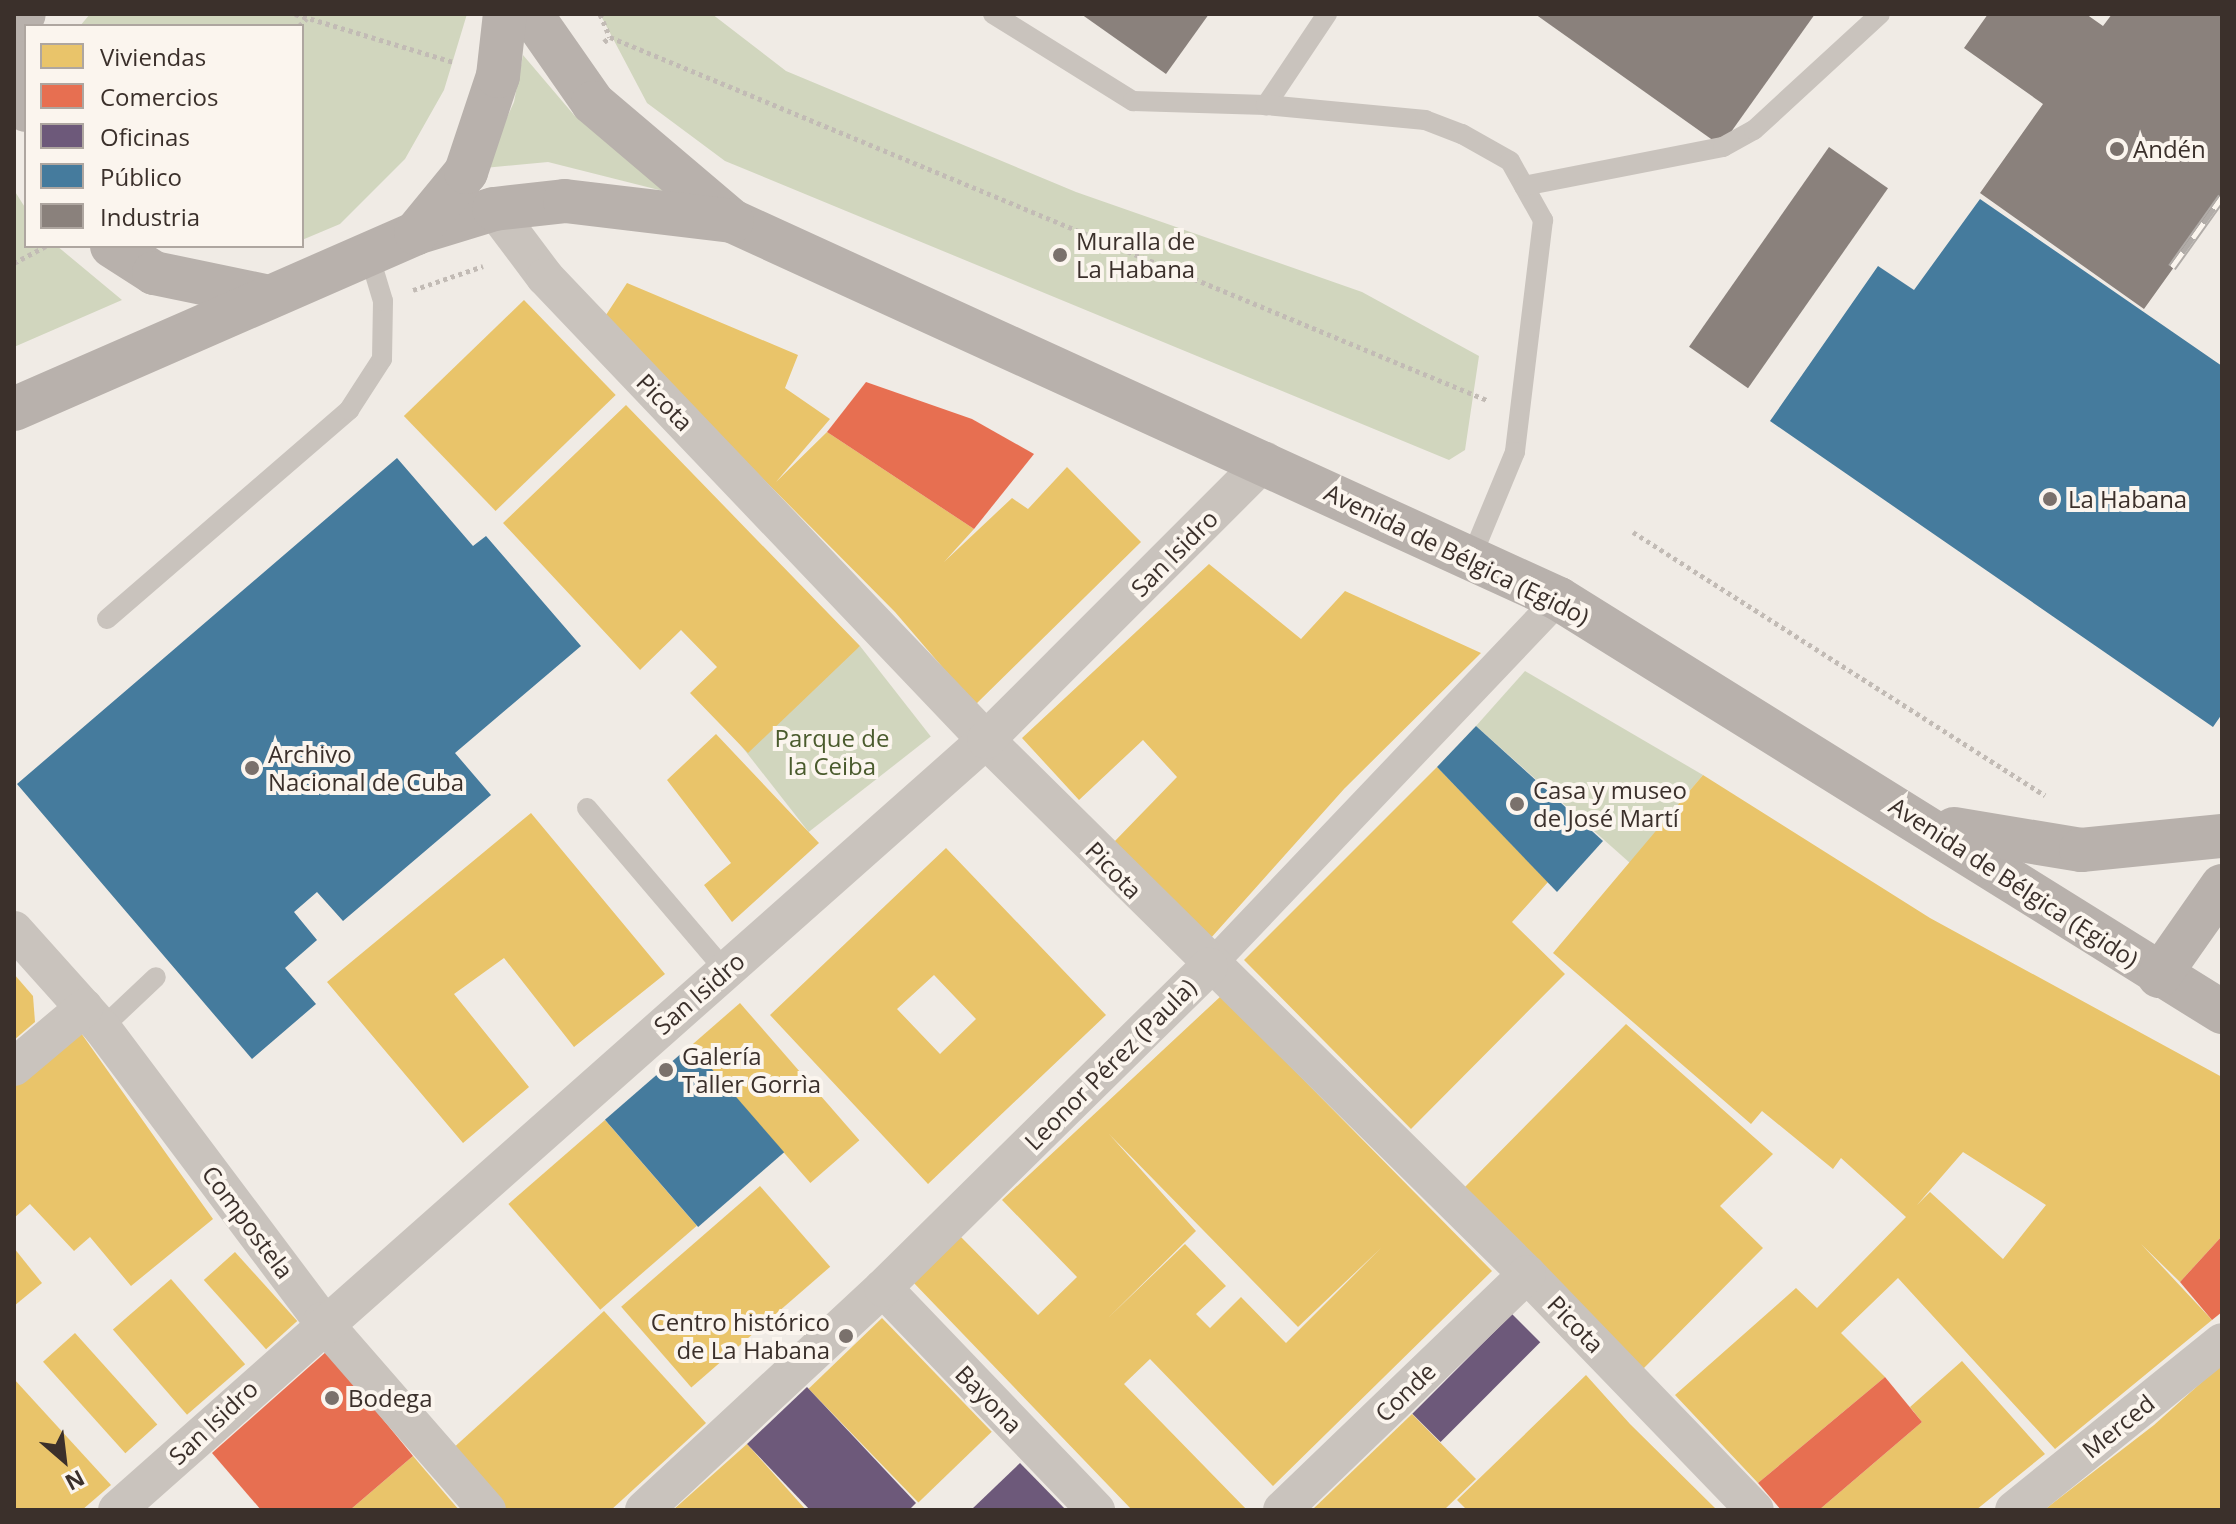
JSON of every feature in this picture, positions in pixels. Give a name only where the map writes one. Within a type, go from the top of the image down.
[{"type":"main road","points":[[14,23],[24,14]]},
{"type":"main road","points":[[14,409],[270,297],[370,258],[416,233],[466,172],[498,76],[505,14]]},
{"type":"main road","name":"Avenida de Bélgica (Egido)","points":[[531,14],[566,68],[624,132],[732,221],[1265,461],[1559,599],[1928,823],[2159,976],[2222,1012]]},
{"type":"main road","name":"Avenida de Bélgica (Egido)","points":[[416,233],[494,209],[565,201],[732,221]]},
{"type":"main road","points":[[115,248],[154,273],[270,297]]},
{"type":"main road","points":[[1928,823],[2081,850],[2222,836]]},
{"type":"main road","points":[[2159,976],[2222,886]]},
{"type":"street","name":"Picota","points":[[494,209],[545,277],[986,740],[1209,967],[1527,1274],[1755,1510]]},
{"type":"street","name":"San Isidro","points":[[117,1510],[322,1321],[986,740],[1265,461]]},
{"type":"street","name":"Leonor Pérez (Paula)","points":[[644,1510],[883,1288],[1209,967],[1559,599]]},
{"type":"street","name":"Compostela","points":[[14,930],[93,1018],[322,1321],[487,1510]]},
{"type":"street","points":[[14,1067],[93,1018]]},
{"type":"street","name":"Conde","points":[[1282,1510],[1527,1274]]},
{"type":"street","name":"Bayona","points":[[883,1288],[1096,1510]]},
{"type":"street","name":"Merced","points":[[2014,1510],[2222,1342]]},
{"type":"lane","points":[[993,14],[1133,101],[1266,105],[1425,120],[1510,161],[1543,220],[1515,452],[1471,558]]},
{"type":"lane","points":[[1266,105],[1327,14]]},
{"type":"lane","points":[[1524,186],[1723,147],[1754,130],[1880,14]]},
{"type":"lane","points":[[107,619],[349,410],[382,359],[383,301],[370,258]]},
{"type":"lane","points":[[587,808],[725,970]]},
{"type":"lane","points":[[93,1018],[156,977]]},
{"type":"path","points":[[295,14],[498,76]]},
{"type":"path","points":[[600,14],[610,37],[1520,414]]},
{"type":"path","points":[[301,24],[308,18]]},
{"type":"path","points":[[566,68],[610,37]]},
{"type":"path","points":[[14,263],[42,248]]},
{"type":"path","points":[[1633,532],[2057,802]]},
{"type":"green space","points":[[90,14],[467,14],[444,90],[405,159],[340,224],[304,239],[304,24],[82,24]]},
{"type":"green space","points":[[600,14],[712,14],[786,71],[1076,192],[1362,292],[1479,356],[1465,450],[1449,460],[725,161],[647,103]]},
{"type":"green space","points":[[523,55],[574,115],[667,192],[548,162],[484,168],[514,102]]},
{"type":"green space","points":[[14,190],[24,206],[24,248],[59,248],[122,300],[14,347]]},
{"type":"green space","name":"Parque de la Ceiba","points":[[860,646],[931,737],[809,832],[738,741]]},
{"type":"green space","points":[[1525,671],[1703,775],[1630,863],[1476,726]]},
{"type":"building: Viviendas","points":[[627,283],[798,355],[785,388],[830,419],[776,482],[827,432],[974,529],[944,562],[1012,498],[1028,509],[1067,467],[1141,542],[975,705],[895,612],[604,318]]},
{"type":"building: Viviendas","points":[[524,300],[616,395],[496,511],[404,416]]},
{"type":"building: Viviendas","points":[[626,405],[860,646],[748,753],[690,693],[717,667],[681,630],[640,670],[503,523]]},
{"type":"building: Viviendas","points":[[1209,564],[1301,639],[1345,591],[1481,653],[1344,789],[1210,939],[1113,843],[1177,777],[1143,740],[1079,800],[1022,738]]},
{"type":"building: Viviendas","points":[[716,734],[819,843],[732,922],[704,885],[731,863],[667,780]]},
{"type":"building: Viviendas","points":[[1437,767],[1548,882],[1512,922],[1565,974],[1411,1129],[1244,960]]},
{"type":"building: Viviendas","points":[[1703,775],[1930,918],[2222,1077],[2222,1236],[2180,1282],[2141,1244],[2212,1320],[2055,1449],[1898,1278],[1841,1333],[1885,1377],[1758,1483],[1675,1395],[1796,1288],[1817,1308],[1906,1217],[1841,1158],[1833,1169],[1762,1111],[1751,1124],[1553,953]],"holes":[[[1963,1152],[2046,1205],[2003,1259],[1930,1192],[1917,1205]]]},
{"type":"building: Viviendas","points":[[531,813],[665,974],[574,1047],[504,958],[454,994],[529,1087],[463,1143],[327,982]]},
{"type":"building: Viviendas","points":[[946,848],[1106,1015],[928,1184],[770,1015]],"holes":[[[934,975],[976,1019],[940,1054],[897,1009]]]},
{"type":"building: Viviendas","points":[[14,974],[33,996],[35,1022],[14,1040]]},
{"type":"building: Viviendas","points":[[1221,996],[1492,1271],[1273,1486],[1150,1359],[1124,1384],[1247,1510],[1132,1510],[912,1281],[959,1235],[1038,1315],[1077,1277],[1002,1200]],"holes":[[[1109,1134],[1298,1327],[1381,1248],[1286,1343],[1241,1297],[1210,1328],[1196,1314],[1226,1286],[1185,1244],[1107,1319],[1196,1231]]]},
{"type":"building: Viviendas","points":[[740,1003],[859,1140],[810,1183],[691,1046]]},
{"type":"building: Viviendas","points":[[1626,1024],[1773,1154],[1720,1206],[1763,1248],[1643,1369],[1462,1190]]},
{"type":"building: Viviendas","points":[[81,1033],[213,1219],[131,1286],[90,1237],[74,1251],[30,1204],[14,1218],[14,1085]]},
{"type":"building: Viviendas","points":[[605,1120],[697,1226],[600,1310],[508,1204]]},
{"type":"building: Viviendas","points":[[760,1186],[830,1267],[691,1387],[621,1307]]},
{"type":"building: Viviendas","points":[[14,1248],[42,1283],[14,1306]]},
{"type":"building: Viviendas","points":[[235,1252],[297,1321],[266,1349],[204,1280]]},
{"type":"building: Viviendas","points":[[171,1279],[245,1364],[187,1415],[113,1330]]},
{"type":"building: Viviendas","points":[[604,1311],[706,1423],[611,1510],[505,1510],[450,1451]]},
{"type":"building: Viviendas","points":[[882,1318],[992,1432],[918,1503],[809,1389]]},
{"type":"building: Viviendas","points":[[75,1333],[157,1424],[125,1453],[43,1362]]},
{"type":"building: Viviendas","points":[[1962,1361],[2045,1454],[1976,1510],[1819,1510],[1922,1422],[1910,1407]]},
{"type":"building: Viviendas","points":[[2222,1364],[2222,1510],[2044,1510],[2154,1425]]},
{"type":"building: Viviendas","points":[[1586,1375],[1630,1424],[1717,1510],[1467,1510],[1457,1500]]},
{"type":"building: Viviendas","points":[[14,1379],[111,1485],[82,1510],[14,1510]]},
{"type":"building: Viviendas","points":[[1412,1414],[1476,1479],[1444,1510],[1312,1510]]},
{"type":"building: Viviendas","points":[[747,1444],[806,1510],[673,1510]]},
{"type":"building: Viviendas","points":[[413,1456],[459,1510],[350,1510]]},
{"type":"building: Comercios","points":[[866,382],[972,419],[1034,454],[974,529],[827,432]]},
{"type":"building: Comercios","points":[[2222,1236],[2222,1312],[2212,1320],[2180,1282]]},
{"type":"building: Comercios","points":[[327,1351],[413,1456],[350,1510],[261,1510],[212,1453]]},
{"type":"building: Comercios","points":[[1885,1377],[1922,1422],[1819,1510],[1781,1510],[1758,1483]]},
{"type":"building: Oficinas","points":[[1512,1314],[1540,1342],[1441,1442],[1412,1414]]},
{"type":"building: Oficinas","points":[[807,1387],[916,1503],[909,1510],[810,1510],[747,1444]]},
{"type":"building: Oficinas","points":[[1020,1463],[1066,1510],[971,1510]]},
{"type":"building: Público","name":"La Habana","points":[[1980,199],[2222,366],[2222,714],[2213,727],[1770,421],[1878,266],[1914,290]]},
{"type":"building: Público","name":"Archivo Nacional de Cuba","points":[[397,458],[473,546],[486,536],[581,646],[455,753],[491,795],[343,921],[317,892],[294,912],[317,940],[285,968],[316,1004],[252,1059],[17,784]]},
{"type":"building: Público","name":"Casa y museo de José Martí","points":[[1476,726],[1603,841],[1557,892],[1437,767]]},
{"type":"building: Público","points":[[691,1045],[784,1152],[698,1227],[605,1120]]},
{"type":"building: Industria","points":[[1081,14],[1209,14],[1166,74]]},
{"type":"building: Industria","points":[[1535,14],[1815,14],[1721,146]]},
{"type":"building: Industria","name":"Andén","points":[[1988,14],[2086,14],[2103,26],[2112,14],[2222,14],[2222,200],[2144,309],[1980,193],[2043,104],[1964,48]]},
{"type":"building: Industria","points":[[1829,147],[1888,188],[1748,388],[1689,347]]},
{"type":"railway","points":[[2172,267],[2222,197]]},
{"type":"place","name":"Andén","points":[[2117,149]]},
{"type":"place","name":"Muralla de La Habana","points":[[1060,255]]},
{"type":"place","name":"La Habana","points":[[2050,499]]},
{"type":"place","name":"Archivo Nacional de Cuba","points":[[252,768]]},
{"type":"place","name":"Casa y museo de José Martí","points":[[1517,804]]},
{"type":"place","name":"Galería Taller Gorrìa","points":[[666,1070]]},
{"type":"place","name":"Centro histórico de La Habana","points":[[846,1336]]},
{"type":"place","name":"Bodega","points":[[332,1398]]}]
